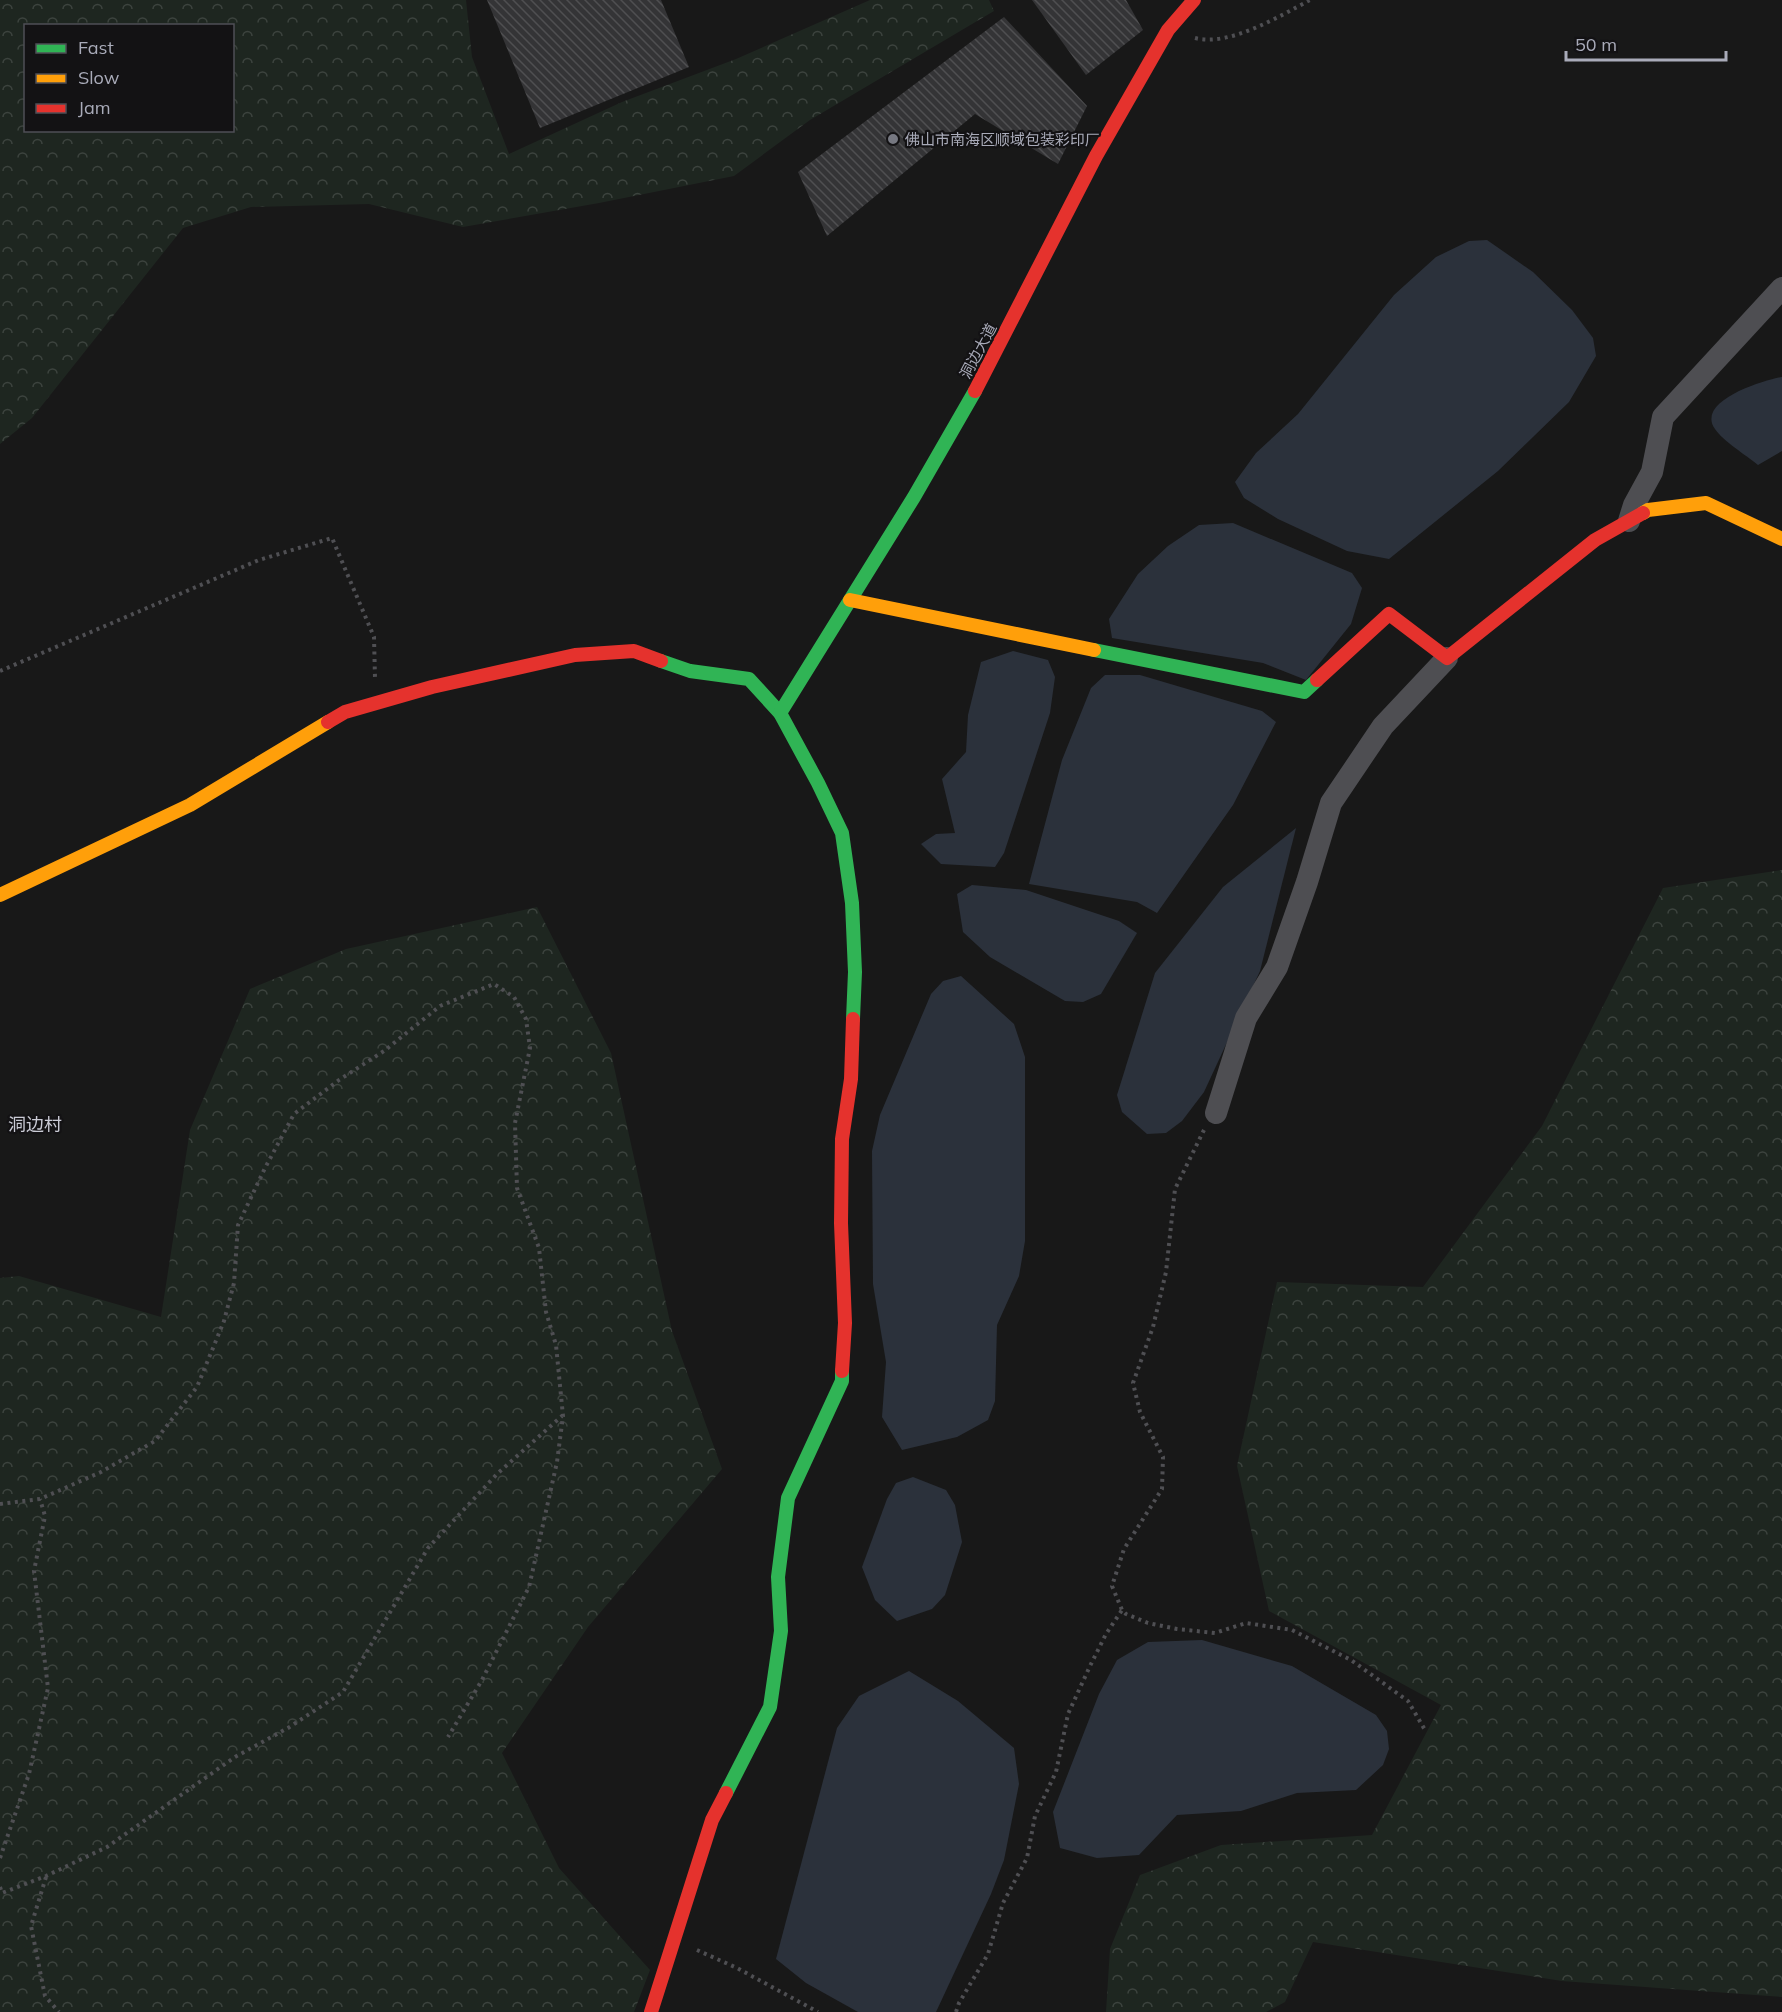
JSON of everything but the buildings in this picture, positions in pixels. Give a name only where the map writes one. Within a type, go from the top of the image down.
[{"type":"street","name":"洞边大道","points":[[780,712],[914,497],[989,367],[1096,156],[1168,30],[1194,0]]},
{"type":"street","points":[[1629,521],[1634,505],[1652,472],[1663,417],[1782,288]]},
{"type":"street","points":[[1216,1113],[1246,1018],[1277,967],[1307,882],[1331,803],[1383,726],[1447,658],[1595,540],[1648,510],[1706,503],[1782,539]]},
{"type":"street","points":[[850,600],[1304,692],[1389,614],[1447,658]]},
{"type":"street","points":[[0,895],[190,805],[345,712],[432,687],[575,655],[634,651],[690,671],[749,679],[780,712],[842,833],[852,903],[855,972],[851,1079],[842,1139],[841,1223],[845,1323],[842,1381],[788,1498],[778,1577],[782,1631],[770,1707],[712,1820],[651,2012]]},
{"type":"path","points":[[1168,30],[1203,40],[1245,33],[1310,0]]},
{"type":"path","points":[[0,671],[259,560],[332,538],[374,637],[375,687],[380,702]]},
{"type":"path","points":[[0,1504],[40,1499],[101,1472],[155,1441],[196,1387],[224,1321],[234,1283],[238,1225],[294,1113],[384,1051],[440,1006],[494,984],[514,997],[526,1019],[530,1048],[515,1123],[517,1188],[539,1248],[546,1312],[556,1345],[563,1416],[557,1462],[529,1587],[483,1680],[448,1737]]},
{"type":"path","points":[[1216,1113],[1205,1127],[1175,1189],[1166,1272],[1150,1336],[1133,1383],[1140,1412],[1163,1457],[1162,1489],[1124,1549],[1112,1586],[1122,1610],[1148,1623],[1215,1633],[1246,1623],[1292,1630],[1351,1660],[1408,1701],[1425,1730]]},
{"type":"path","points":[[0,1887],[2,1893],[46,1876],[107,1847],[235,1757],[288,1728],[343,1692],[428,1548],[497,1474],[563,1416]]},
{"type":"path","points":[[0,1858],[29,1774],[48,1688],[34,1571],[45,1516],[40,1499]]},
{"type":"path","points":[[956,2012],[959,2002],[988,1954],[1003,1903],[1027,1858],[1035,1816],[1056,1772],[1068,1714],[1101,1644],[1122,1610]]},
{"type":"path","points":[[46,1876],[32,1926],[45,1996],[59,2012]]},
{"type":"path","points":[[674,1940],[737,1968],[818,2012]]},
{"type":"green space","points":[[0,0],[466,0],[472,57],[509,154],[622,102],[736,59],[870,0],[989,0],[994,11],[810,120],[734,176],[463,227],[369,204],[251,207],[183,228],[32,418],[0,444]]},
{"type":"green space","points":[[1782,870],[1782,1997],[1562,1981],[1313,1942],[1285,2002],[1266,2012],[1106,2012],[1110,1949],[1140,1875],[1221,1845],[1372,1835],[1441,1705],[1269,1611],[1237,1466],[1277,1282],[1423,1287],[1542,1126],[1663,888]]},
{"type":"green space","points":[[537,907],[611,1053],[672,1331],[722,1469],[588,1627],[502,1753],[559,1868],[650,1970],[634,2012],[0,2012],[0,1278],[19,1276],[161,1317],[190,1130],[250,989],[346,949]]},
{"type":"shaded area","points":[[1487,240],[1533,272],[1572,310],[1593,338],[1596,356],[1569,402],[1498,471],[1389,559],[1347,551],[1278,519],[1244,498],[1235,482],[1256,453],[1298,414],[1394,295],[1436,257],[1469,241]]},
{"type":"shaded area","points":[[1782,377],[1782,451],[1758,465],[1719,434],[1711,419],[1714,409],[1734,394],[1761,382]]},
{"type":"shaded area","points":[[1233,523],[1352,573],[1362,588],[1351,624],[1306,680],[1263,663],[1112,638],[1109,619],[1138,574],[1168,546],[1199,525]]},
{"type":"shaded area","points":[[1013,651],[1048,660],[1055,677],[1050,713],[1004,853],[995,867],[941,864],[921,844],[936,834],[955,833],[942,779],[966,752],[968,715],[981,662]]},
{"type":"shaded area","points":[[1105,675],[1140,675],[1262,711],[1276,722],[1233,805],[1157,913],[1137,902],[1029,884],[1062,760],[1091,688]]},
{"type":"shaded area","points":[[1296,828],[1260,971],[1204,1092],[1182,1121],[1166,1133],[1147,1134],[1122,1112],[1117,1095],[1155,973],[1223,887]]},
{"type":"shaded area","points":[[972,885],[1026,890],[1119,921],[1137,933],[1101,994],[1083,1002],[1065,1001],[990,957],[963,932],[957,894]]},
{"type":"shaded area","points":[[961,976],[1014,1024],[1025,1057],[1025,1241],[1019,1276],[997,1325],[995,1401],[988,1420],[957,1437],[902,1450],[882,1417],[886,1362],[873,1284],[872,1151],[880,1115],[931,994],[943,981]]},
{"type":"shaded area","points":[[913,1477],[946,1490],[955,1505],[962,1542],[945,1595],[932,1609],[897,1621],[875,1600],[862,1567],[887,1499],[896,1483]]},
{"type":"shaded area","points":[[1202,1640],[1292,1666],[1376,1715],[1387,1731],[1389,1749],[1383,1765],[1356,1790],[1297,1793],[1241,1811],[1177,1815],[1139,1855],[1097,1858],[1060,1848],[1053,1812],[1099,1694],[1117,1660],[1148,1642]]},
{"type":"shaded area","points":[[909,1671],[958,1701],[1014,1748],[1019,1784],[1004,1860],[991,1894],[936,2012],[858,2012],[806,1983],[776,1959],[837,1728],[859,1696]]},
{"type":"traffic: fast","points":[[780,713],[914,497],[975,391]]},
{"type":"traffic: fast","points":[[1094,650],[1304,692],[1317,680]]},
{"type":"traffic: fast","points":[[661,661],[690,671],[749,679],[780,713],[818,783],[842,833],[852,903],[855,972],[853,1019]]},
{"type":"traffic: fast","points":[[726,1793],[770,1707],[781,1631],[778,1577],[788,1498],[842,1381],[842,1371]]},
{"type":"traffic: slow","points":[[1643,513],[1648,510],[1706,503],[1782,539]]},
{"type":"traffic: slow","points":[[850,600],[1094,650]]},
{"type":"traffic: slow","points":[[0,895],[190,805],[328,722]]},
{"type":"traffic: jam","points":[[975,391],[1096,156],[1168,30],[1194,0]]},
{"type":"traffic: jam","points":[[1317,680],[1389,614],[1447,658],[1595,540],[1643,513]]},
{"type":"traffic: jam","points":[[328,722],[345,712],[432,687],[575,655],[634,651],[661,661]]},
{"type":"traffic: jam","points":[[842,1371],[845,1323],[841,1223],[842,1139],[851,1079],[853,1019]]},
{"type":"traffic: jam","points":[[651,2012],[712,1820],[726,1793]]},
{"type":"place","name":"佛山市南海区顺域包装彩印厂","points":[[893,139]]},
{"type":"district","name":"洞边村","points":[[35,1124]]}]
